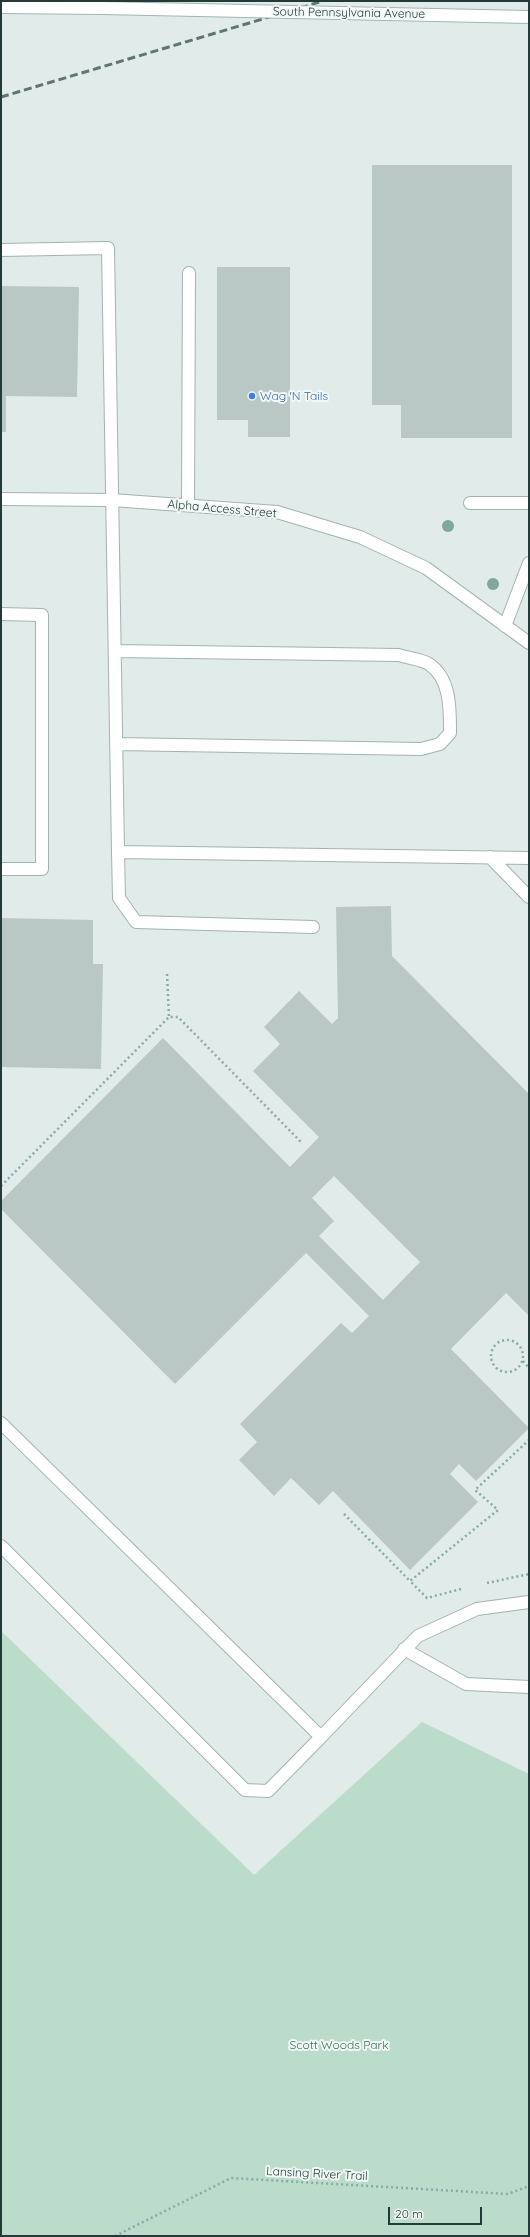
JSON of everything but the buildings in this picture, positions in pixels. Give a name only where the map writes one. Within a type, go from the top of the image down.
[{"type":"street","name":"South Pennsylvania Avenue","points":[[1,7],[529,17]]},
{"type":"street","points":[[1,250],[108,248],[119,898],[136,922],[313,927]]},
{"type":"street","points":[[188,505],[189,273]]},
{"type":"street","name":"Alpha Access Street","points":[[1,499],[112,500],[277,512],[360,537],[426,568],[529,643]]},
{"type":"street","points":[[470,503],[529,503]]},
{"type":"street","points":[[505,626],[529,563]]},
{"type":"street","points":[[1,614],[42,614],[42,869],[1,869]]},
{"type":"street","points":[[115,651],[399,655],[428,664],[445,682],[450,704],[450,732],[440,744],[421,749],[116,744]]},
{"type":"street","points":[[118,852],[529,858]]},
{"type":"street","points":[[490,857],[529,897]]},
{"type":"street","points":[[1,1423],[320,1737]]},
{"type":"street","points":[[1,1546],[245,1790],[268,1791],[418,1636],[477,1609],[529,1602]]},
{"type":"street","points":[[404,1649],[466,1684],[529,1688]]},
{"type":"path","points":[[167,974],[169,1017]]},
{"type":"path","points":[[1,1186],[169,1017],[178,1017],[301,1142]]},
{"type":"path","points":[[509,1340],[519,1345],[524,1355],[523,1361],[513,1372],[503,1372],[495,1367],[491,1357],[492,1352],[498,1343],[509,1340]]},
{"type":"path","points":[[523,1361],[529,1368]]},
{"type":"path","points":[[410,1581],[498,1510],[475,1490],[529,1440]]},
{"type":"path","points":[[344,1514],[427,1598],[463,1589]]},
{"type":"path","points":[[485,1583],[529,1574]]},
{"type":"path","name":"Lansing River Trail","points":[[115,2236],[231,2178],[508,2194],[529,2186]]},
{"type":"green space","name":"Scott Woods Park","points":[[1,1631],[254,1875],[422,1722],[529,1774],[529,2236],[1,2236]]},
{"type":"railway","points":[[1,97],[323,1]]},
{"type":"place","name":"Wag 'N Tails","points":[[252,396]]}]
